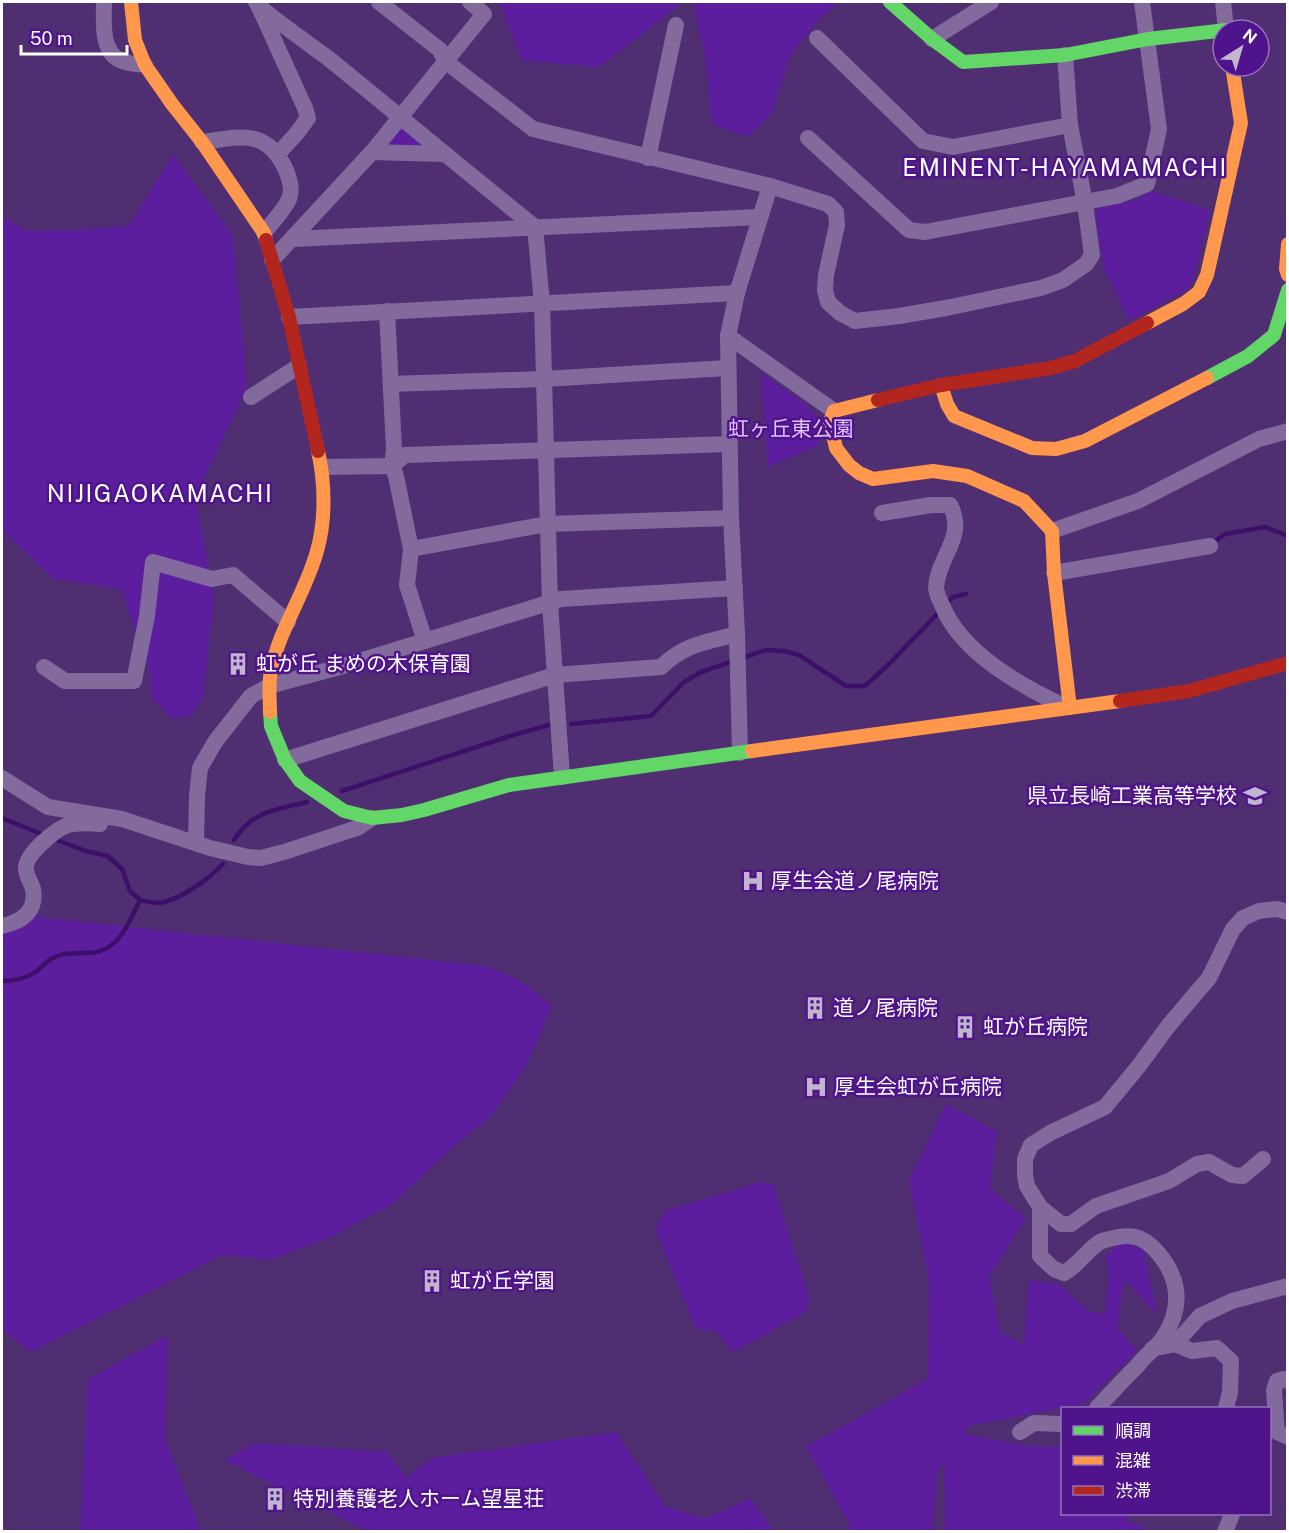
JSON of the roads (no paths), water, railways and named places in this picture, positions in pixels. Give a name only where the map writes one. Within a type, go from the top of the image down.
[{"type":"street","points":[[104,2],[104,37],[111,52],[123,62],[145,65]]},
{"type":"street","points":[[131,2],[135,40],[145,65],[202,142],[264,233],[289,317],[322,467],[323,511],[317,551],[271,670],[269,686],[271,726],[285,760],[300,781],[344,811],[372,818],[413,813],[509,785],[1189,691],[1287,663]]},
{"type":"street","points":[[379,2],[440,50],[445,60],[534,129],[770,186],[828,204],[836,212],[837,225],[825,290],[828,302],[840,313],[855,321],[946,308],[1041,288],[1063,280],[1086,264],[1092,255],[1070,125],[1065,55]]},
{"type":"street","points":[[273,260],[372,152],[484,14],[470,2]]},
{"type":"street","points":[[890,2],[932,39],[963,62],[1065,55],[1148,39],[1211,31]]},
{"type":"street","points":[[932,39],[991,2]]},
{"type":"street","points":[[808,138],[909,230],[925,232],[1085,203],[1117,196],[1148,184],[1159,129],[1142,2]]},
{"type":"street","points":[[1223,2],[1225,18]]},
{"type":"street","points":[[257,4],[328,58],[535,227],[542,303],[550,603],[562,777]]},
{"type":"street","points":[[257,4],[308,118],[278,154]]},
{"type":"street","points":[[648,158],[676,25]]},
{"type":"street","points":[[818,38],[923,141],[953,147],[1070,125]]},
{"type":"street","points":[[728,336],[834,411],[941,385],[1051,368],[1075,360],[1183,304],[1199,292],[1207,275],[1241,123],[1234,78]]},
{"type":"street","points":[[202,142],[243,136],[254,137],[264,141],[278,154],[289,177],[289,199],[264,233]]},
{"type":"street","points":[[372,152],[444,154]]},
{"type":"street","points":[[740,753],[731,518],[728,336],[737,293],[770,186]]},
{"type":"street","points":[[293,238],[759,217]]},
{"type":"street","points":[[1287,244],[1287,271]]},
{"type":"street","points":[[941,385],[946,404],[954,416],[1032,448],[1056,449],[1076,444],[1096,436],[1248,356],[1274,335],[1287,290]]},
{"type":"street","points":[[289,317],[737,293]]},
{"type":"street","points":[[387,311],[394,448],[392,466],[411,549],[407,585],[425,641]]},
{"type":"street","points":[[251,397],[299,366]]},
{"type":"street","points":[[391,384],[544,379],[727,368]]},
{"type":"street","points":[[834,411],[831,422],[836,448],[849,465],[859,473],[873,479],[933,471],[967,476],[1024,501],[1052,531],[1054,573],[1070,708]]},
{"type":"street","points":[[1052,531],[1138,501],[1259,439],[1287,430]]},
{"type":"street","points":[[322,467],[392,466],[405,455],[729,444]]},
{"type":"street","points":[[882,513],[931,505],[950,506],[956,516],[957,528],[936,588],[946,616],[960,635],[998,669],[1046,698],[1070,708]]},
{"type":"street","points":[[411,549],[547,524],[731,518]]},
{"type":"street","points":[[1054,573],[1210,546]]},
{"type":"street","points":[[44,667],[65,681],[134,681],[147,616],[153,562],[212,579],[233,575],[288,622]]},
{"type":"street","points":[[196,841],[200,768],[215,742],[251,696],[269,686],[347,665],[561,600],[735,588]]},
{"type":"street","points":[[285,760],[555,675],[661,667],[674,654],[692,646],[737,642]]},
{"type":"street","points":[[2,778],[48,807],[122,819],[196,841],[210,848],[248,857],[261,858],[357,828],[372,818]]},
{"type":"street","points":[[2,926],[21,920],[30,911],[33,890],[26,868],[28,860],[41,844],[66,826],[84,822],[115,826],[122,819]]},
{"type":"street","points":[[1263,1159],[1243,1176],[1232,1175],[1209,1162],[1197,1164],[1169,1180],[1096,1206],[1071,1224],[1060,1224],[1040,1207],[1027,1186],[1025,1159],[1031,1145],[1050,1133],[1106,1107],[1169,1025],[1209,978],[1233,929],[1243,918],[1260,911],[1276,909],[1287,912]]},
{"type":"street","points":[[1040,1207],[1040,1256],[1054,1269],[1064,1273],[1074,1268],[1099,1242],[1125,1236],[1138,1236],[1151,1244],[1170,1268],[1176,1286],[1177,1306],[1162,1338],[1098,1407]]},
{"type":"street","points":[[1174,1344],[1200,1316],[1232,1301],[1287,1286]]},
{"type":"street","points":[[1152,1349],[1174,1344],[1192,1351],[1217,1348],[1231,1361],[1230,1392],[1226,1407]]},
{"type":"street","points":[[1287,1381],[1284,1379],[1277,1382],[1274,1390],[1277,1432],[1287,1437]]},
{"type":"street","points":[[1020,1432],[1034,1423],[1061,1424]]},
{"type":"street","points":[[1225,1532],[1232,1515]]},
{"type":"waterway","points":[[1214,542],[1225,534],[1265,527],[1288,536]]},
{"type":"waterway","points":[[946,604],[953,597],[966,594]]},
{"type":"waterway","points":[[571,724],[651,716],[684,682],[701,672],[766,650],[799,655],[846,686],[865,686],[941,610]]},
{"type":"waterway","points":[[342,791],[549,725]]},
{"type":"waterway","points":[[234,840],[241,830],[257,817],[307,802]]},
{"type":"waterway","points":[[2,818],[44,835]]},
{"type":"waterway","points":[[54,839],[86,851],[108,856],[122,869],[130,891],[140,900]]},
{"type":"waterway","points":[[2,981],[29,976],[49,960],[60,955],[98,952],[107,948],[127,927],[140,900],[159,903],[176,898],[202,882],[223,864]]},
{"type":"place","name":"虹が丘 まめの木保育園","points":[[238,664]]},
{"type":"place","name":"県立長崎工業高等学校","points":[[1255,796]]},
{"type":"place","name":"厚生会道ノ尾病院","points":[[753,881]]},
{"type":"place","name":"道ノ尾病院","points":[[815,1008]]},
{"type":"place","name":"虹が丘病院","points":[[965,1027]]},
{"type":"place","name":"厚生会虹が丘病院","points":[[816,1087]]},
{"type":"place","name":"虹が丘学園","points":[[432,1281]]},
{"type":"place","name":"特別養護老人ホーム望星荘","points":[[275,1499]]},
{"type":"district","name":"EMINENT-HAYAMAMACHI","points":[[1065,168]]},
{"type":"district","name":"NIJIGAOKAMACHI","points":[[160,494]]},
{"type":"park label","name":"虹ヶ丘東公園","points":[[791,429]]}]
